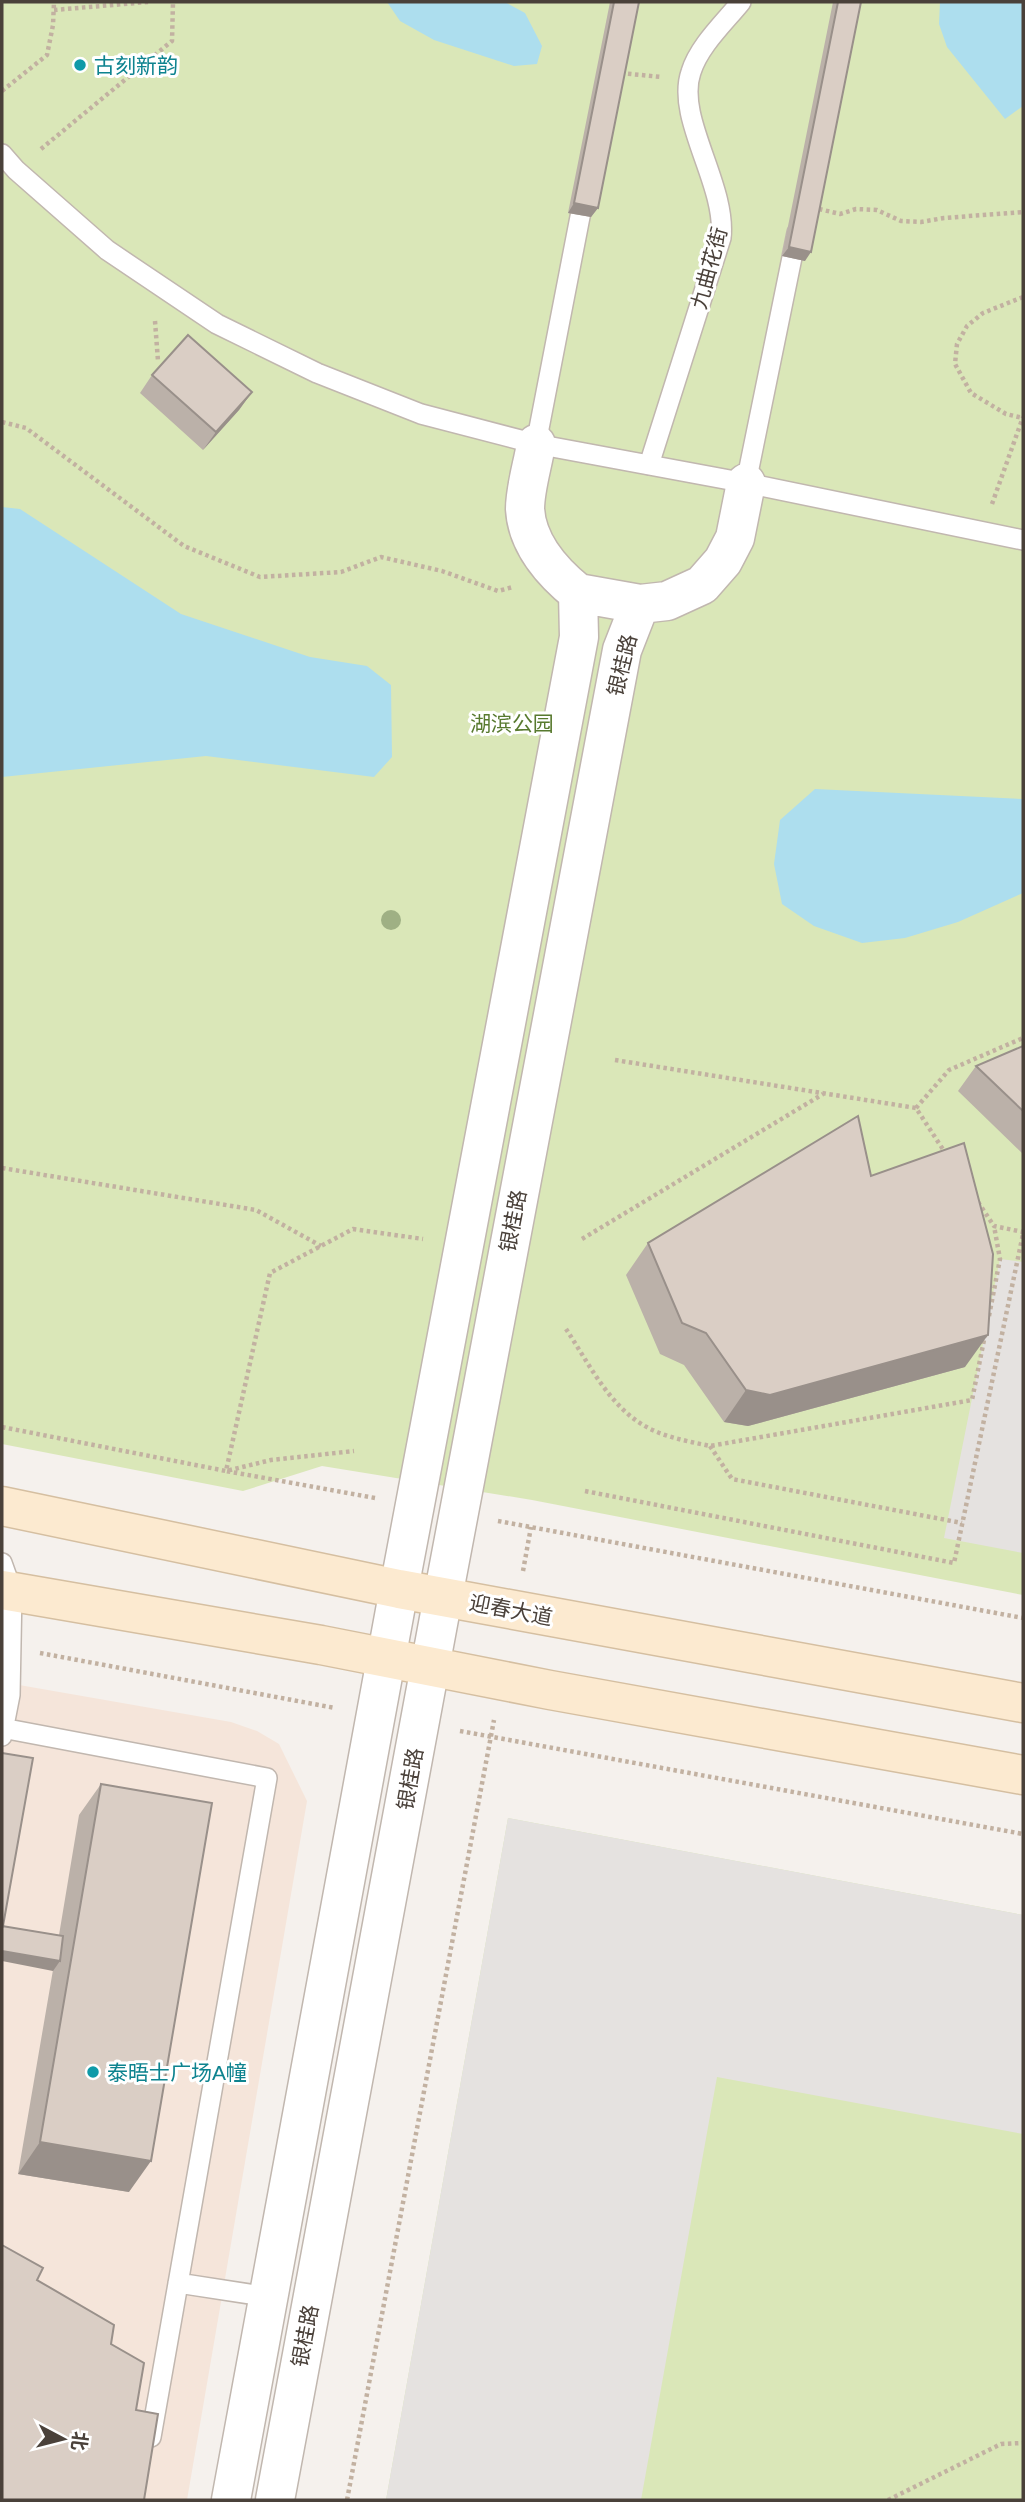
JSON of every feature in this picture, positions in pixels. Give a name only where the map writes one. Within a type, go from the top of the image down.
[{"type":"main road","name":"迎春大道","points":[[2,1507],[399,1589],[1023,1703]]},
{"type":"main road","points":[[5,1581],[502,1680],[1023,1775]]},
{"type":"street","name":"银桂路","points":[[231,2500],[463,1245],[579,637],[567,584],[529,532],[525,507],[536,444]]},
{"type":"street","points":[[567,584],[640,604],[667,601],[702,585],[736,538],[747,482]]},
{"type":"street","name":"银桂路","points":[[275,2500],[622,650],[640,604]]},
{"type":"lane","name":"九曲花街","points":[[649,465],[721,238],[723,223],[720,205],[688,102],[690,73],[698,56],[741,2]]},
{"type":"lane","points":[[2,154],[16,170],[107,250],[216,324],[317,373],[421,414],[536,444],[747,482],[1023,540]]},
{"type":"lane","name":"银桂路","points":[[536,444],[587,178]]},
{"type":"lane","points":[[747,482],[802,205]]},
{"type":"lane","points":[[5,1581],[11,1648],[10,1695],[2,1731],[267,1777],[178,2283],[155,2377],[146,2460]]},
{"type":"lane","points":[[178,2283],[269,2297]]},
{"type":"path","points":[[2,91],[47,55],[54,2]]},
{"type":"path","points":[[54,10],[148,2]]},
{"type":"path","points":[[16,170],[172,41],[173,2]]},
{"type":"path","points":[[608,71],[690,81]]},
{"type":"path","points":[[802,205],[840,214],[856,209],[877,209],[901,221],[922,222],[1023,212]]},
{"type":"path","points":[[982,531],[1023,417],[1006,414],[971,393],[955,364],[957,344],[967,326],[983,313],[1023,298]]},
{"type":"path","points":[[2,422],[26,428],[184,546],[260,577],[341,572],[381,557],[442,571],[498,591],[567,584]]},
{"type":"path","points":[[916,1108],[949,1070],[1023,1038]]},
{"type":"path","points":[[615,1060],[916,1108],[951,1162]]},
{"type":"path","points":[[582,1239],[824,1094]]},
{"type":"path","points":[[2,1168],[256,1210],[322,1246]]},
{"type":"path","points":[[566,1329],[615,1403],[643,1426],[675,1439],[710,1446],[972,1400],[1000,1259],[994,1227],[973,1194]]},
{"type":"path","points":[[585,1490],[954,1563],[1023,1233],[994,1227]]},
{"type":"path","points":[[226,1471],[270,1273],[353,1229],[463,1245]]},
{"type":"path","points":[[2,1427],[226,1471],[271,1460],[354,1451]]},
{"type":"path","points":[[710,1446],[732,1479],[962,1523]]},
{"type":"path","points":[[515,1611],[531,1527]]},
{"type":"path","points":[[577,1535],[1023,1618]]},
{"type":"path","points":[[11,1648],[376,1715]]},
{"type":"path","points":[[347,2500],[502,1680]]},
{"type":"path","points":[[419,1724],[1023,1834]]},
{"type":"path","points":[[888,2500],[1001,2444],[1023,2443]]},
{"type":"shaded area","points":[[1000,1259],[1023,1262],[1023,1553],[944,1538]]},
{"type":"shaded area","points":[[2,1682],[231,1722],[257,1731],[279,1744],[307,1801],[187,2500],[2,2500]]},
{"type":"shaded area","points":[[508,1818],[1023,1915],[1023,2134],[717,2077],[641,2500],[386,2500]]},
{"type":"green space","name":"湖滨公园","points":[[2,2],[1023,2],[1023,1595],[532,1500],[322,1466],[243,1491],[2,1444]]},
{"type":"green space","points":[[508,1818],[1023,1915],[1023,2500],[386,2500]]},
{"type":"water","points":[[387,2],[505,2],[525,13],[542,46],[537,64],[514,66],[434,40],[400,21]]},
{"type":"water","points":[[940,2],[1023,2],[1023,106],[1005,119],[947,47],[939,24]]},
{"type":"water","points":[[2,507],[20,509],[181,614],[310,657],[367,666],[391,685],[392,757],[374,777],[206,756],[2,777]]},
{"type":"water","points":[[815,789],[1023,799],[1023,893],[958,922],[905,938],[862,943],[814,926],[782,904],[774,864],[780,820]]},
{"type":"building","points":[[614,2],[639,2],[598,208],[574,203]]},
{"type":"building","points":[[838,2],[861,2],[811,252],[789,247]]},
{"type":"building","points":[[188,335],[252,392],[216,432],[152,375]]},
{"type":"building","points":[[1023,1046],[1023,1111],[976,1066]]},
{"type":"building","points":[[858,1116],[871,1176],[964,1143],[993,1254],[988,1335],[770,1395],[746,1390],[706,1333],[682,1323],[648,1243]]},
{"type":"building","points":[[2,1753],[33,1758],[3,1926],[2,1926]]},
{"type":"building","name":"泰晤士广场A幢","points":[[101,1784],[212,1803],[151,2161],[40,2142]]},
{"type":"building","points":[[3,1926],[63,1936],[60,1961],[2,1951]]},
{"type":"building","points":[[2,2245],[43,2268],[37,2280],[114,2325],[111,2344],[144,2363],[136,2410],[158,2414],[144,2500],[2,2500]]},
{"type":"place","name":"古刻新韵","points":[[80,65]]},
{"type":"place","name":"泰晤士广场A幢","points":[[93,2072]]}]
